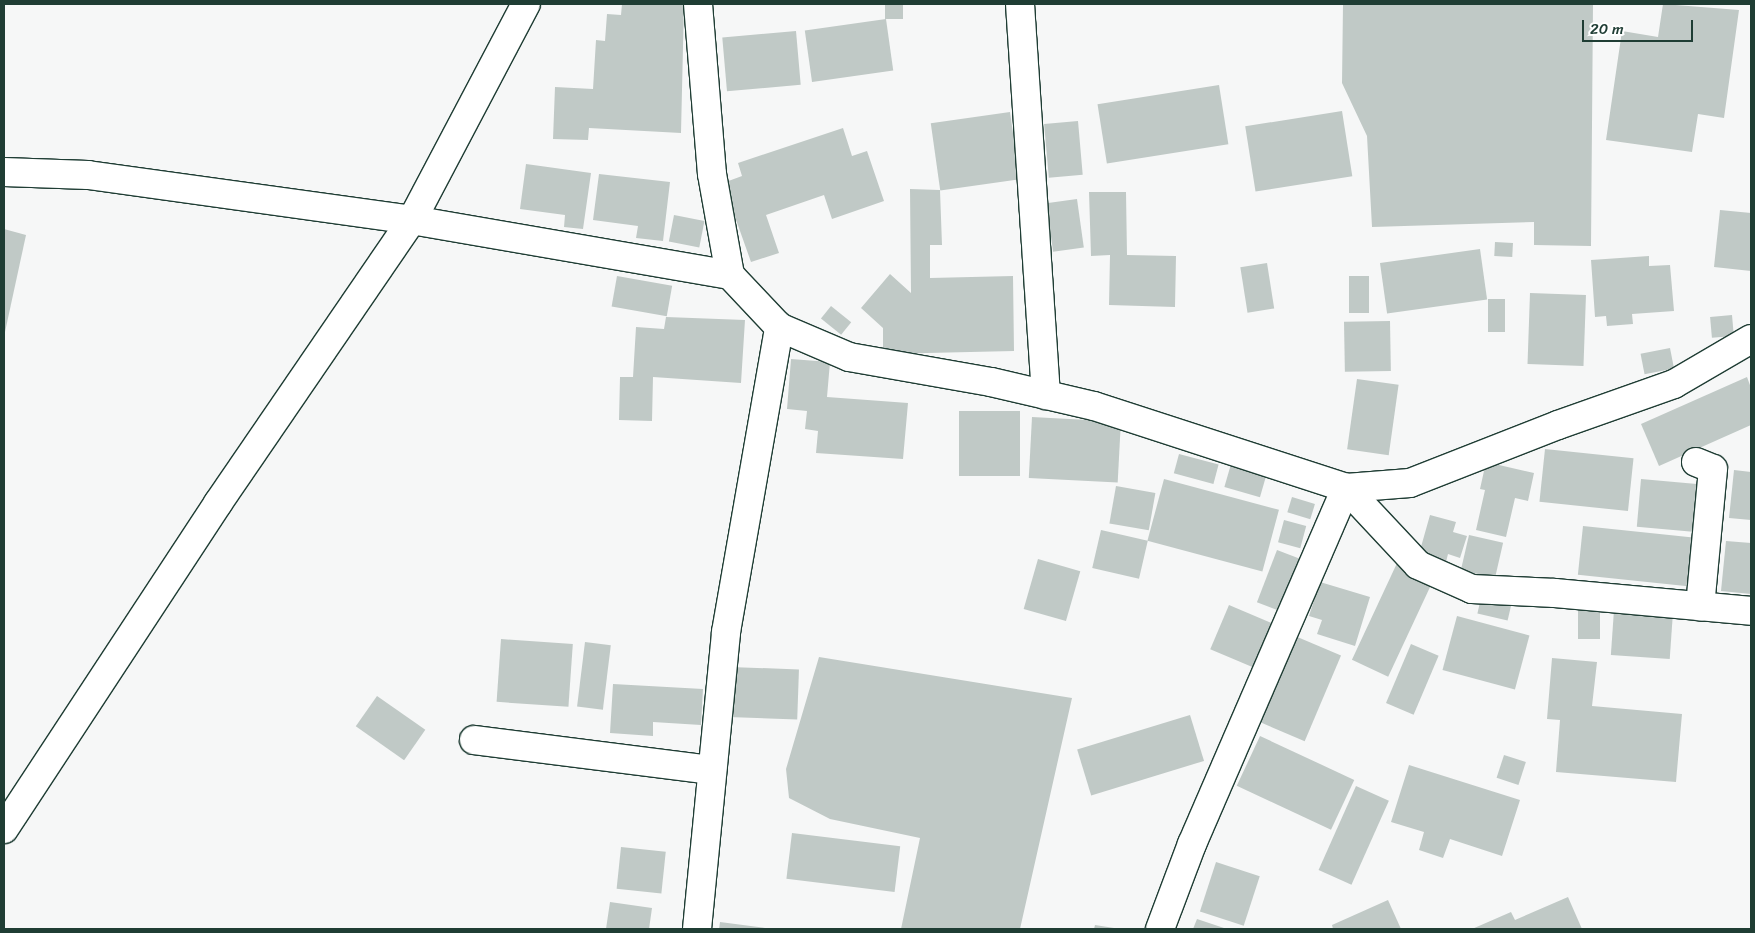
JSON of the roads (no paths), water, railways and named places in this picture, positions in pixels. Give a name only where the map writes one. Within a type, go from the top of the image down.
[{"type":"street","points":[[4,829],[218,503],[412,220],[526,4]]},
{"type":"street","points":[[698,4],[712,174],[730,275],[779,327],[849,357],[1094,406],[1346,488],[1410,483],[1558,425],[1674,384],[1751,339]]},
{"type":"street","points":[[1020,4],[1046,395]]},
{"type":"street","points":[[4,172],[88,175],[412,220],[730,275]]},
{"type":"street","points":[[697,929],[726,632],[779,327]]},
{"type":"street","points":[[1696,462],[1712,469],[1700,606]]},
{"type":"street","points":[[1346,488],[1418,565],[1472,589],[1751,611]]},
{"type":"street","points":[[1160,929],[1192,844],[1346,488]]},
{"type":"street","points":[[474,740],[712,770]]}]
